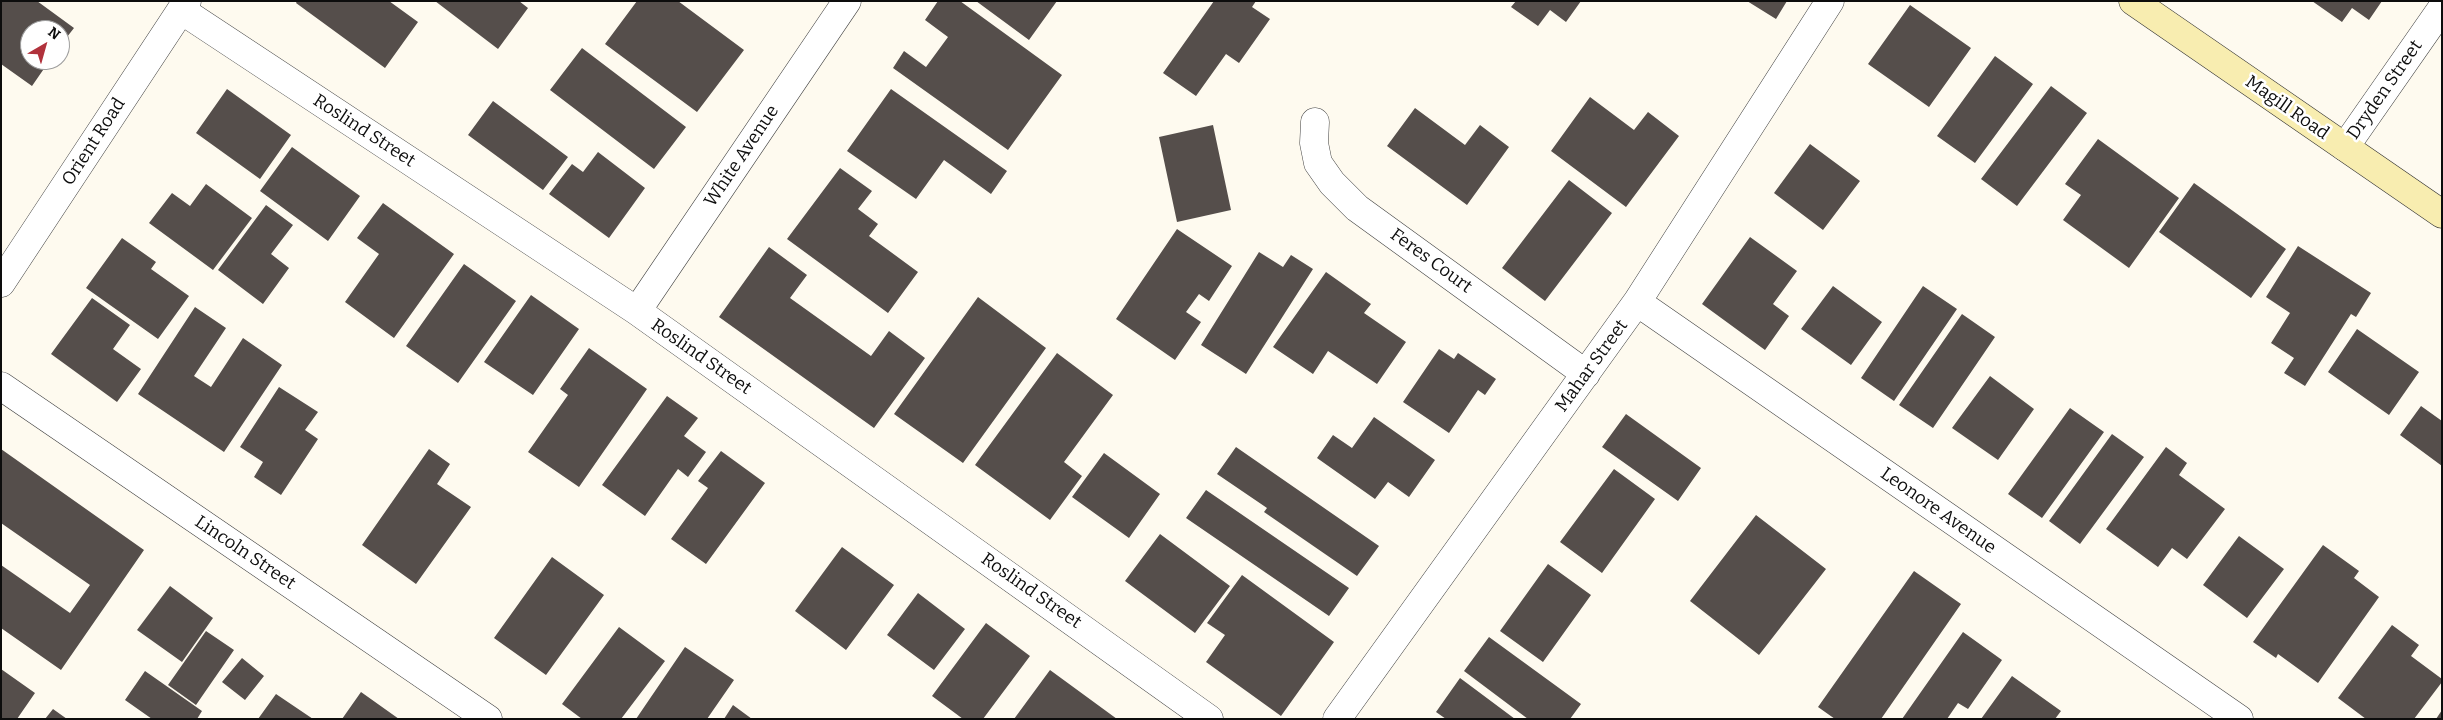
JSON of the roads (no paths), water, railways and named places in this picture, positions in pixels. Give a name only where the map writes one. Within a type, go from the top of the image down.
[{"type":"main road","name":"Magill Road","points":[[2132,1],[2442,214]]},
{"type":"street","name":"White Avenue","points":[[637,311],[847,1]]},
{"type":"street","name":"Mahar Street","points":[[1337,719],[1637,302],[1830,1]]},
{"type":"street","name":"Roslind Street","points":[[184,6],[637,311],[1209,719]]},
{"type":"street","name":"Orient Road","points":[[1,283],[184,6]]},
{"type":"street","name":"Dryden Street","points":[[2344,147],[2442,8]]},
{"type":"street","name":"Feres Court","points":[[1315,122],[1314,143],[1318,163],[1332,183],[1357,208],[1586,374]]},
{"type":"street","name":"Leonore Avenue","points":[[1637,302],[2239,719]]},
{"type":"street","name":"Lincoln Street","points":[[1,386],[488,719]]}]
